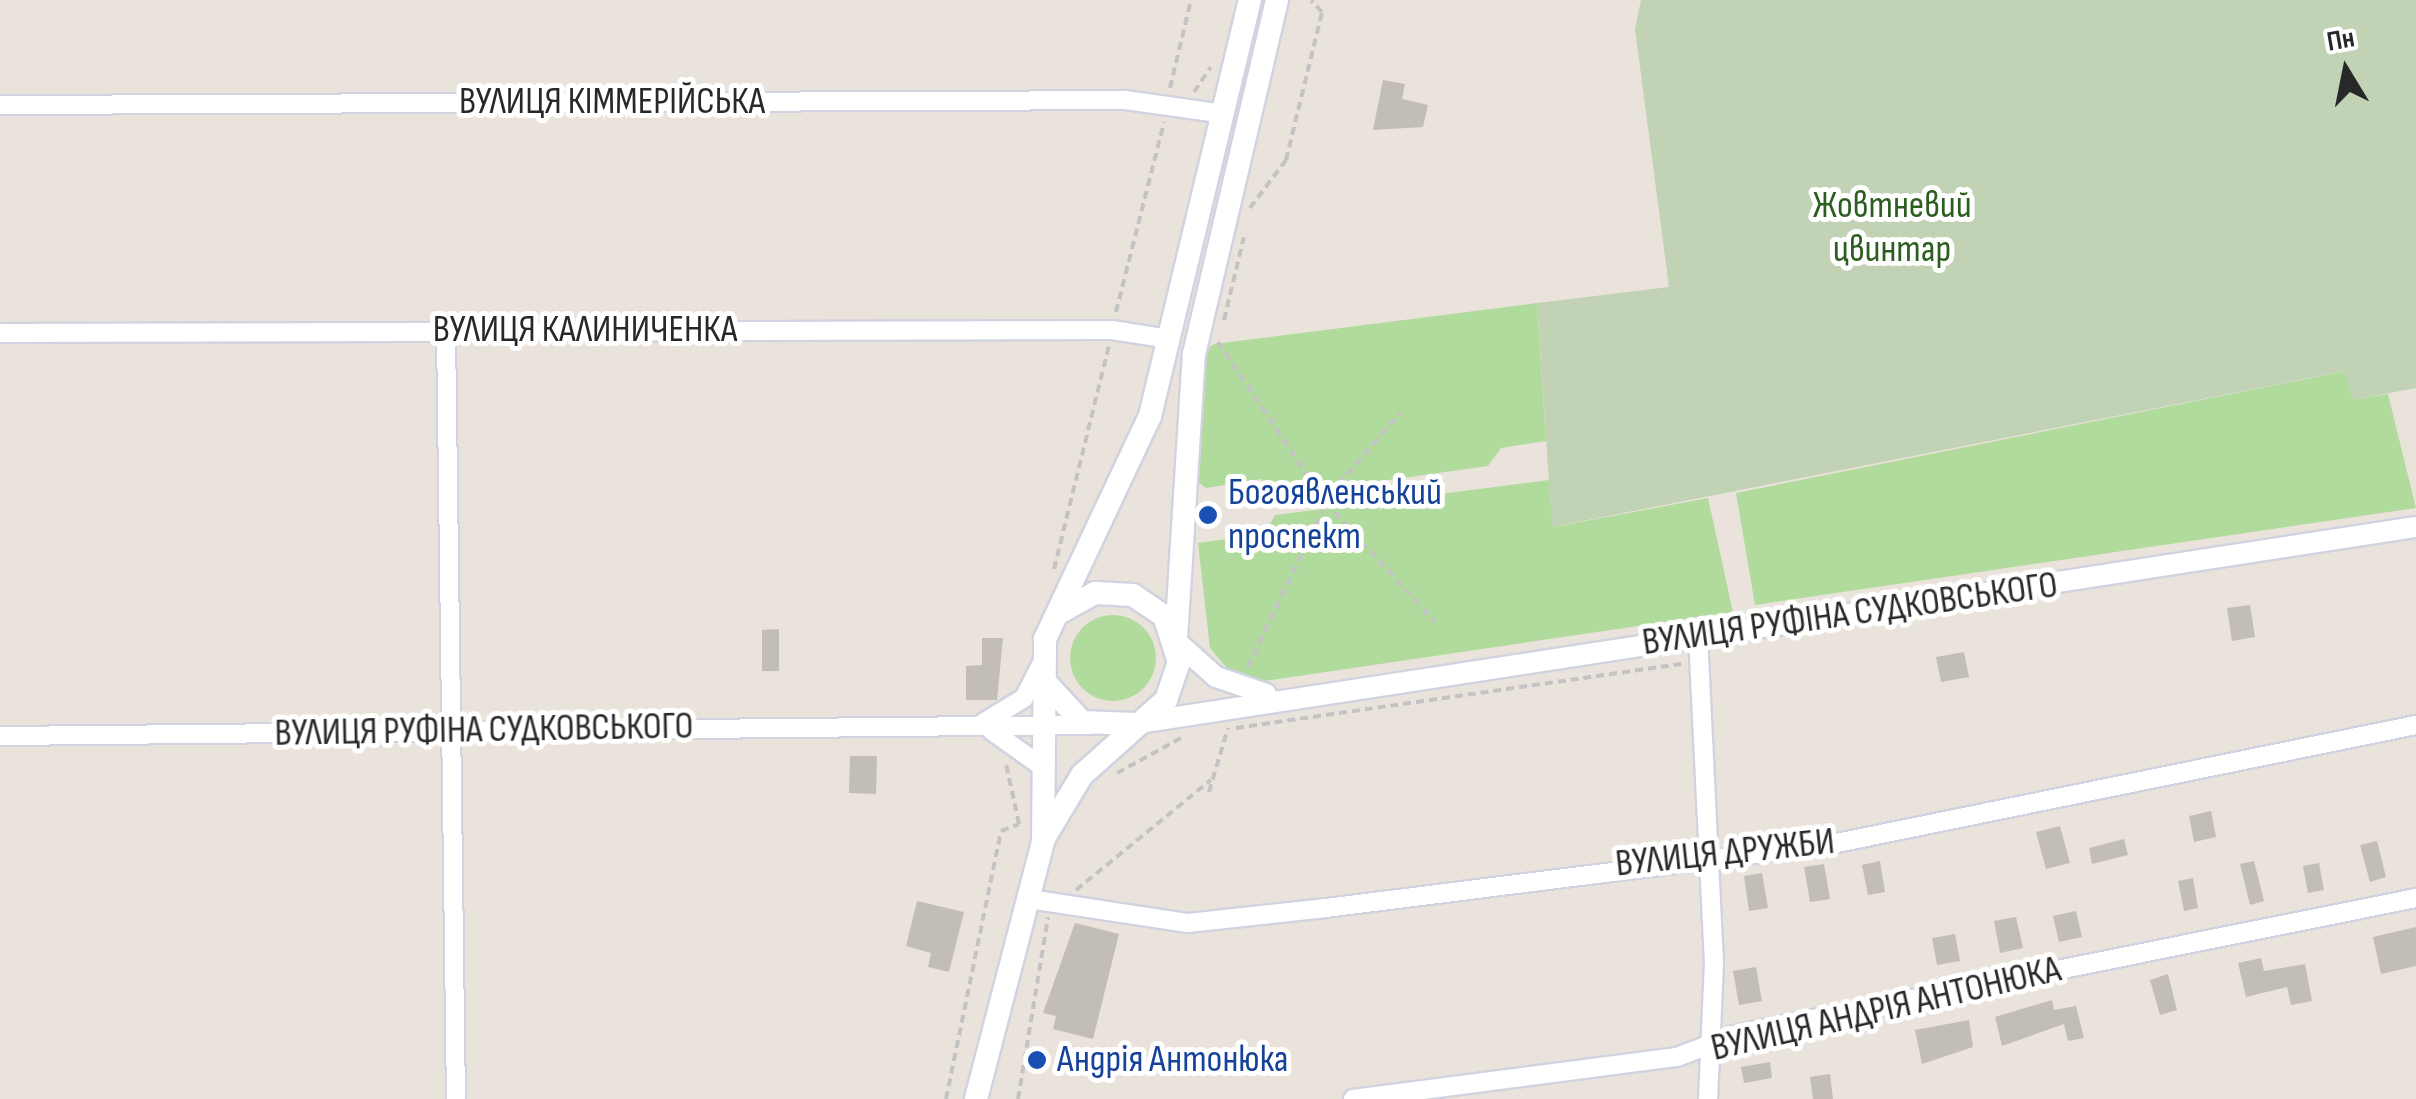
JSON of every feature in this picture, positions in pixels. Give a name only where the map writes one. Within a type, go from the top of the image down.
[{"type":"main road","points":[[976,1099],[1039,901],[1044,672],[1062,611],[1126,477],[1170,339],[1250,0]]},
{"type":"main road","points":[[1043,841],[1082,775],[1172,692],[1194,354],[1277,0]]},
{"type":"main road","points":[[1062,611],[1095,593],[1121,592],[1155,607],[1177,640]]},
{"type":"main road","points":[[1044,672],[1067,712],[1091,725]]},
{"type":"main road","name":"ВУЛИЦЯ РУФІНА СУДКОВСЬКОГО","points":[[1091,725],[1138,722]]},
{"type":"street","name":"ВУЛИЦЯ КІММЕРІЙСЬКА","points":[[0,105],[1167,103],[1224,114]]},
{"type":"street","points":[[446,330],[447,730],[456,1099]]},
{"type":"street","name":"ВУЛИЦЯ КАЛИНИЧЕНКА","points":[[0,334],[1112,330],[1170,339]]},
{"type":"street","name":"ВУЛИЦЯ РУФІНА СУДКОВСЬКОГО","points":[[1138,722],[1239,695],[1283,696],[2416,527]]},
{"type":"street","points":[[1698,636],[1710,855],[1712,1044],[1708,1099]]},
{"type":"street","name":"ВУЛИЦЯ РУФІНА СУДКОВСЬКОГО","points":[[1177,640],[1239,695]]},
{"type":"street","name":"ВУЛИЦЯ РУФІНА СУДКОВСЬКОГО","points":[[967,726],[1014,708],[1044,672]]},
{"type":"street","name":"ВУЛИЦЯ РУФІНА СУДКОВСЬКОГО","points":[[0,736],[1091,725]]},
{"type":"street","name":"ВУЛИЦЯ ДРУЖБИ","points":[[1039,901],[1188,922],[1956,823],[2416,725]]},
{"type":"street","name":"ВУЛИЦЯ РУФІНА СУДКОВСЬКОГО","points":[[967,726],[1019,743],[1044,768]]},
{"type":"street","name":"ВУЛИЦЯ АНДРІЯ АНТОНЮКА","points":[[1353,1099],[1677,1057],[1712,1044],[2416,898]]},
{"type":"path","points":[[1167,103],[1191,0]]},
{"type":"path","points":[[1311,0],[1322,12],[1286,160],[1250,206],[1216,339],[1326,503],[1435,622]]},
{"type":"path","points":[[1167,103],[1196,91],[1214,63]]},
{"type":"path","points":[[1209,792],[1239,695],[1326,503],[1352,459],[1400,414]]},
{"type":"path","points":[[1209,730],[1702,662]]},
{"type":"path","points":[[1102,785],[1147,752],[1195,734]]},
{"type":"path","points":[[1018,1099],[1039,901],[1149,839],[1213,779]]},
{"type":"green space","name":"Жовтневий цвинтар","points":[[1641,0],[2416,0],[2416,388],[2353,400],[2345,371],[1552,527],[1537,303],[1669,287],[1635,29]]},
{"type":"green space","points":[[1537,303],[1546,441],[1501,448],[1488,466],[1274,496],[1261,479],[1206,488],[1195,480],[1206,349],[1214,344]]},
{"type":"green space","points":[[2346,371],[2353,400],[2388,394],[2416,508],[1755,605],[1736,493]]},
{"type":"green space","points":[[1549,480],[1553,527],[1708,498],[1733,612],[1258,682],[1230,672],[1210,648],[1198,543],[1265,534],[1275,515]]},
{"type":"green space","points":[[1105,615],[1121,615],[1144,627],[1153,641],[1153,675],[1144,689],[1121,701],[1105,701],[1089,694],[1077,682],[1070,666],[1070,650],[1077,634],[1089,622]]},
{"type":"building","points":[[1383,80],[1405,84],[1402,99],[1428,105],[1423,127],[1373,130]]},
{"type":"building","points":[[2250,605],[2255,637],[2232,641],[2227,608]]},
{"type":"building","points":[[779,629],[779,671],[762,671],[762,630]]},
{"type":"building","points":[[982,638],[1003,638],[997,700],[966,700],[966,666],[982,665]]},
{"type":"building","points":[[1964,652],[1969,677],[1941,682],[1936,657]]},
{"type":"building","points":[[850,756],[877,756],[876,794],[849,793]]},
{"type":"building","points":[[2211,811],[2216,837],[2194,842],[2189,816]]},
{"type":"building","points":[[2060,826],[2070,863],[2046,869],[2036,832]]},
{"type":"building","points":[[2124,839],[2128,855],[2092,864],[2089,848]]},
{"type":"building","points":[[2377,841],[2386,877],[2370,882],[2360,845]]},
{"type":"building","points":[[1880,861],[1885,892],[1868,895],[1862,865]]},
{"type":"building","points":[[2254,861],[2264,901],[2250,905],[2240,864]]},
{"type":"building","points":[[2319,863],[2324,890],[2308,893],[2303,866]]},
{"type":"building","points":[[1824,864],[1830,899],[1810,902],[1804,867]]},
{"type":"building","points":[[1762,873],[1768,908],[1749,911],[1744,876]]},
{"type":"building","points":[[2193,878],[2198,908],[2184,911],[2178,881]]},
{"type":"building","points":[[917,901],[964,912],[949,972],[928,967],[931,953],[906,946]]},
{"type":"building","points":[[2076,911],[2082,937],[2059,942],[2053,916]]},
{"type":"building","points":[[2016,917],[2023,948],[2000,953],[1994,921]]},
{"type":"building","points":[[1075,923],[1119,934],[1093,1039],[1053,1029],[1056,1016],[1043,1013]]},
{"type":"building","points":[[2416,927],[2416,966],[2381,974],[2373,937]]},
{"type":"building","points":[[1955,934],[1960,961],[1937,965],[1932,938]]},
{"type":"building","points":[[2261,958],[2264,971],[2305,964],[2312,1001],[2291,1005],[2287,987],[2246,997],[2238,963]]},
{"type":"building","points":[[1756,967],[1762,1001],[1739,1005],[1733,971]]},
{"type":"building","points":[[2168,974],[2177,1010],[2160,1015],[2150,980]]},
{"type":"building","points":[[2052,1000],[2054,1010],[2076,1006],[2084,1038],[2068,1041],[2064,1024],[2002,1046],[1995,1017]]},
{"type":"building","points":[[1969,1020],[1973,1047],[1922,1064],[1915,1030]]},
{"type":"building","points":[[1770,1062],[1772,1078],[1744,1083],[1741,1067]]},
{"type":"building","points":[[1830,1074],[1833,1099],[1813,1099],[1810,1077]]},
{"type":"place","name":"Богоявленський проспект","points":[[1208,515]]},
{"type":"place","name":"Андрія Антонюка","points":[[1037,1060]]}]
